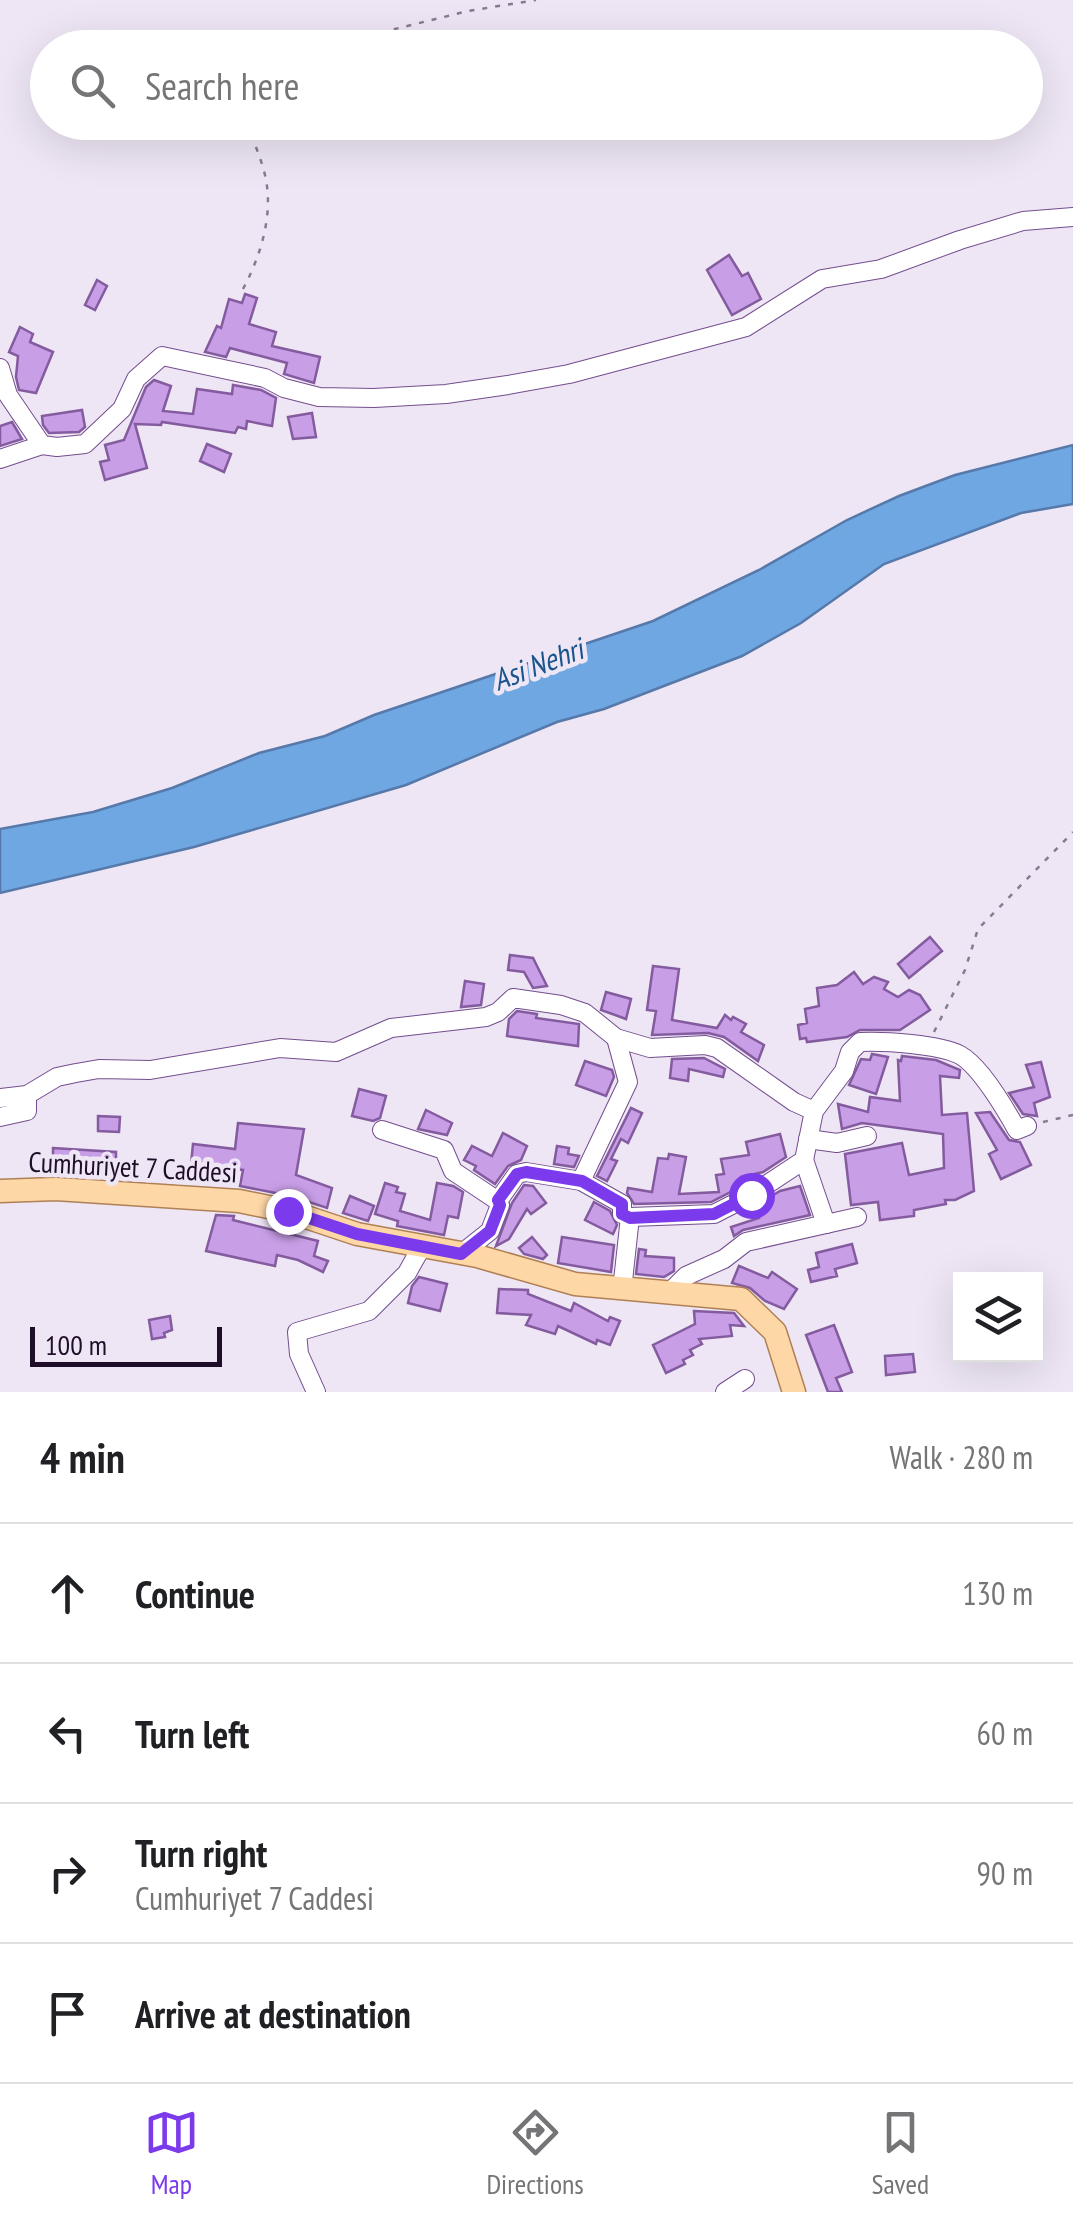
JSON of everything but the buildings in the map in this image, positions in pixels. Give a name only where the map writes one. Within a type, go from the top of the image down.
[{"type":"main road","name":"Cumhuriyet 7 Caddesi","points":[[0,1191],[56,1189],[214,1198],[288,1211],[357,1234],[461,1254],[575,1284],[729,1296],[749,1303],[776,1332],[794,1392]]},
{"type":"street","points":[[0,459],[42,445],[85,444],[122,409],[136,379],[162,356],[265,378],[320,398],[446,394],[569,374],[746,327],[822,279],[881,269],[1024,221],[1073,217]]},
{"type":"street","points":[[0,368],[8,395],[42,445]]},
{"type":"street","points":[[0,1098],[27,1095],[58,1077],[99,1069],[150,1070],[280,1048],[336,1052],[391,1028],[486,1016],[498,1012],[513,998],[561,1004],[586,1013],[616,1038],[650,1048],[717,1048],[794,1102],[814,1111]]},
{"type":"street","points":[[582,1181],[628,1082],[616,1038]]},
{"type":"street","points":[[826,1224],[804,1160],[814,1111],[860,1042],[905,1043],[961,1056],[994,1092],[1017,1130],[1027,1126]]},
{"type":"street","points":[[0,1116],[27,1111],[27,1095]]},
{"type":"street","points":[[382,1130],[444,1150],[454,1172],[498,1200],[500,1205],[490,1231],[461,1254]]},
{"type":"street","points":[[808,1140],[837,1143],[867,1136]]},
{"type":"street","points":[[498,1200],[517,1174],[526,1172],[582,1181],[622,1204],[622,1214],[630,1218],[714,1214],[804,1160]]},
{"type":"street","points":[[672,1290],[686,1276],[724,1259],[746,1242],[858,1217]]},
{"type":"street","points":[[622,1290],[630,1218]]},
{"type":"street","points":[[316,1392],[300,1354],[298,1332],[369,1310],[407,1273],[420,1248]]},
{"type":"street","points":[[725,1392],[745,1380]]},
{"type":"path","points":[[393,30],[536,0]]},
{"type":"path","points":[[243,289],[256,265],[269,206],[255,140]]},
{"type":"path","points":[[926,1048],[965,970],[978,929],[1073,832]]},
{"type":"path","points":[[1027,1126],[1073,1115]]},
{"type":"water","name":"Asi Nehri","points":[[1073,445],[1073,504],[1021,513],[884,564],[801,623],[742,656],[604,709],[557,722],[406,785],[194,847],[0,893],[0,829],[93,812],[172,788],[259,753],[325,736],[374,715],[653,621],[899,496],[955,475]]},
{"type":"route","points":[[288,1211],[357,1234],[461,1254],[490,1231],[500,1205],[498,1200],[517,1174],[526,1172],[582,1181],[622,1204],[622,1214],[630,1218],[714,1214],[751,1195]]}]
